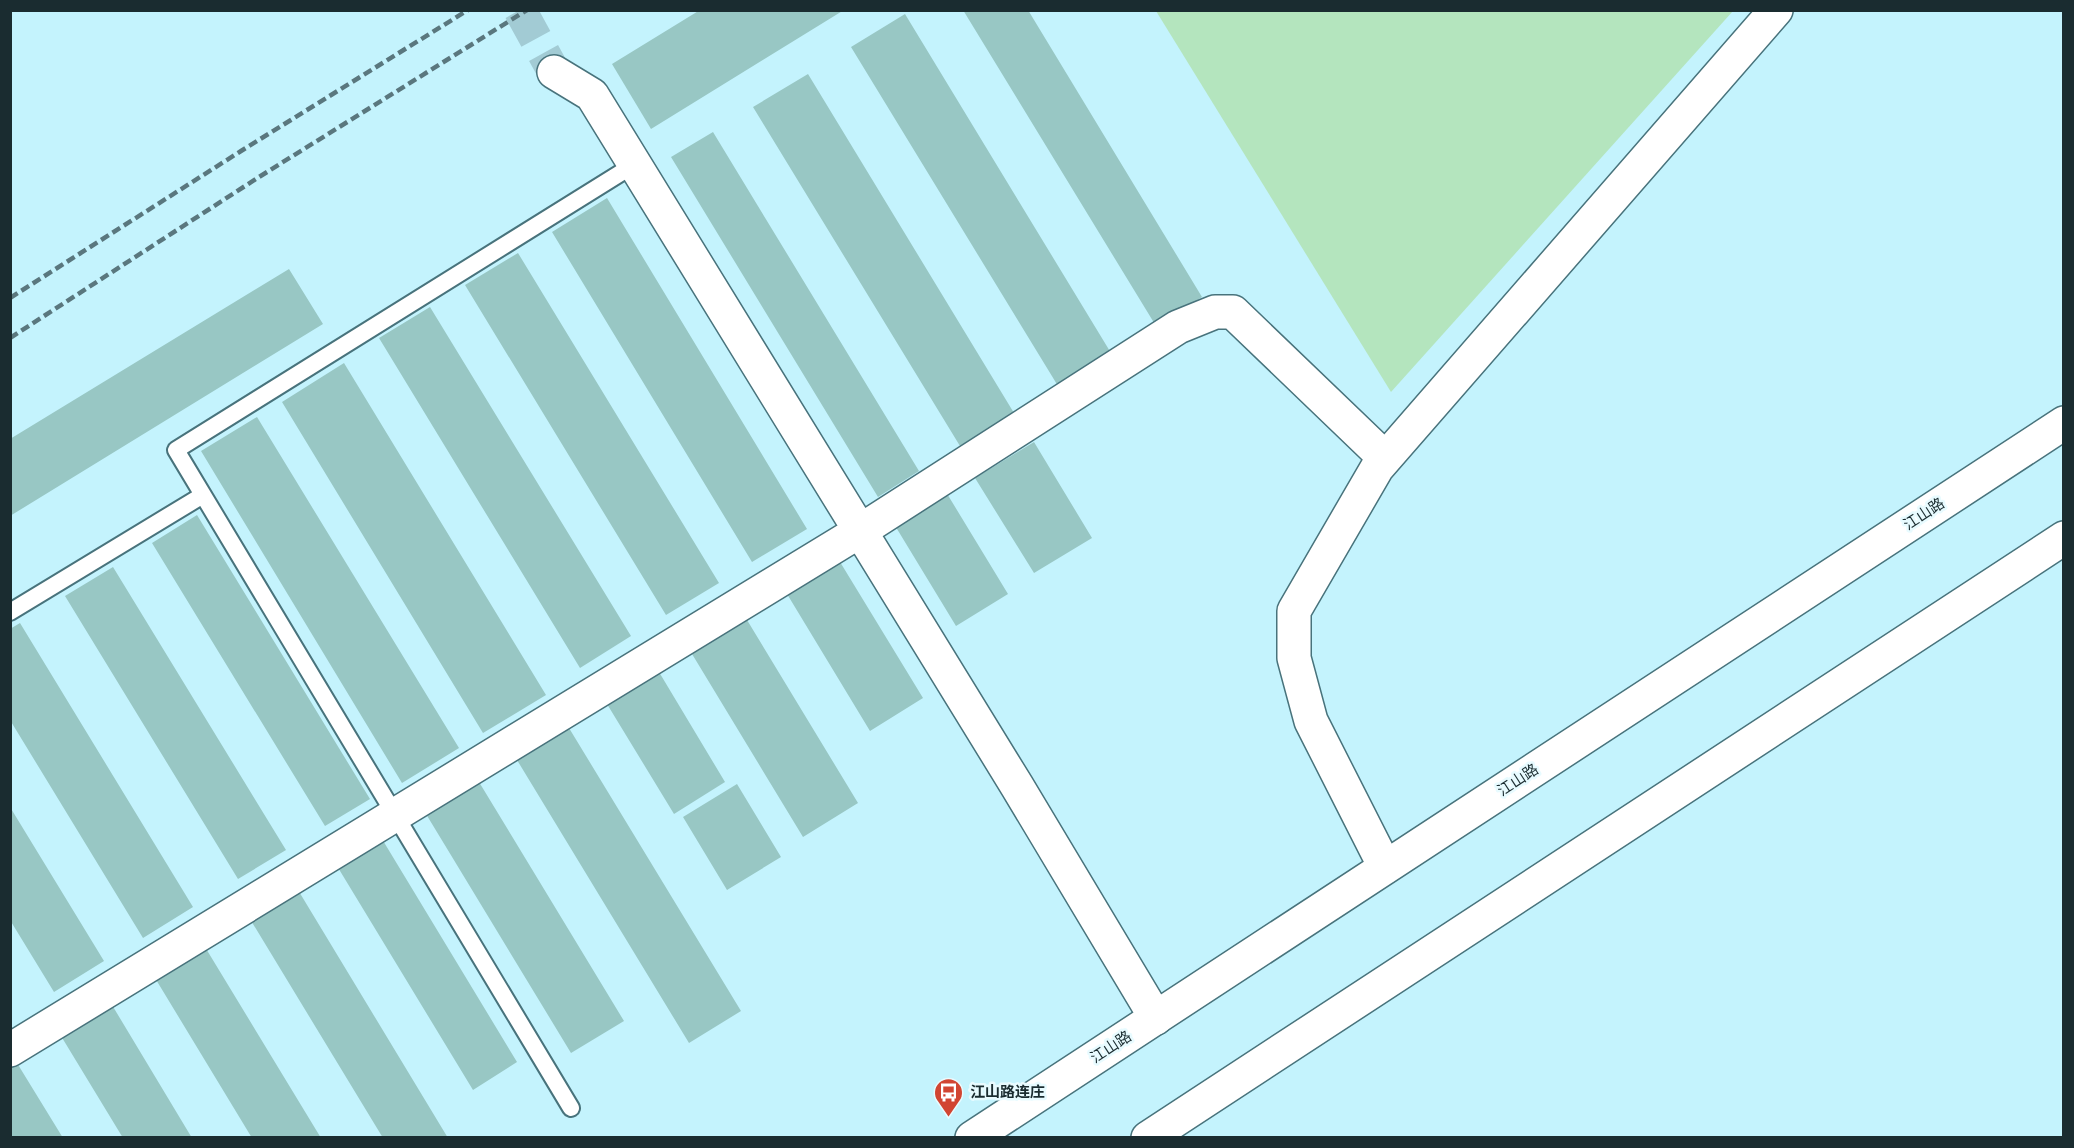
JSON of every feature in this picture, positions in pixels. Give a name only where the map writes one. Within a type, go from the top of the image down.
[{"type":"street","points":[[1385,867],[1311,721],[1294,658],[1294,612],[1377,468],[1385,458],[1776,10]]},
{"type":"street","points":[[554,72],[592,95],[1017,786],[1156,1018]]},
{"type":"street","points":[[10,1050],[860,531],[1178,327],[1215,312],[1233,312],[1385,458]]},
{"type":"street","name":"江山路","points":[[972,1137],[2064,423]]},
{"type":"street","points":[[1148,1137],[2064,538]]},
{"type":"lane","points":[[571,1108],[176,450],[635,164]]},
{"type":"lane","points":[[10,612],[203,495]]},
{"type":"green space","points":[[1156,11],[1733,11],[1391,392]]},
{"type":"building","points":[[700,10],[844,10],[651,129],[612,64]]},
{"type":"building","points":[[963,10],[1028,10],[1202,297],[1156,326]]},
{"type":"building","points":[[905,14],[1111,353],[1058,386],[851,47]]},
{"type":"building","points":[[808,74],[1014,413],[960,446],[753,107]]},
{"type":"building","points":[[713,132],[919,471],[878,497],[671,157]]},
{"type":"building","points":[[607,198],[807,529],[752,562],[552,232]]},
{"type":"building","points":[[518,253],[719,583],[666,615],[465,285]]},
{"type":"building","points":[[289,269],[323,324],[10,516],[10,439]]},
{"type":"building","points":[[430,307],[631,636],[580,668],[379,338]]},
{"type":"building","points":[[344,363],[546,695],[483,733],[282,402]]},
{"type":"building","points":[[257,417],[459,748],[402,783],[201,451]]},
{"type":"building","points":[[1034,442],[1092,538],[1034,573],[975,478]]},
{"type":"building","points":[[946,492],[1008,594],[956,626],[894,524]]},
{"type":"building","points":[[197,515],[370,799],[325,826],[152,543]]},
{"type":"building","points":[[837,557],[923,698],[870,731],[784,589]]},
{"type":"building","points":[[113,567],[286,850],[238,879],[65,596]]},
{"type":"building","points":[[744,615],[858,803],[803,837],[689,649]]},
{"type":"building","points":[[20,623],[193,907],[143,938],[10,720],[10,629]]},
{"type":"building","points":[[659,672],[725,782],[674,814],[607,704]]},
{"type":"building","points":[[569,728],[741,1011],[689,1043],[517,760]]},
{"type":"building","points":[[479,782],[624,1021],[571,1053],[426,814]]},
{"type":"building","points":[[737,784],[781,857],[727,890],[683,817]]},
{"type":"building","points":[[10,807],[104,961],[54,992],[10,920]]},
{"type":"building","points":[[382,839],[517,1062],[473,1090],[337,866]]},
{"type":"building","points":[[298,890],[448,1138],[383,1138],[250,919]]},
{"type":"building","points":[[205,947],[321,1138],[252,1138],[155,978]]},
{"type":"building","points":[[112,1005],[192,1138],[123,1138],[61,1036]]},
{"type":"building","points":[[17,1063],[63,1138],[10,1138],[10,1067]]},
{"type":"tunnel","points":[[520,10],[554,72]]},
{"type":"railway","points":[[10,298],[468,10]]},
{"type":"railway","points":[[10,338],[259,177],[527,10]]},
{"type":"place","name":"江山路连庄","points":[[949,1118]]}]
